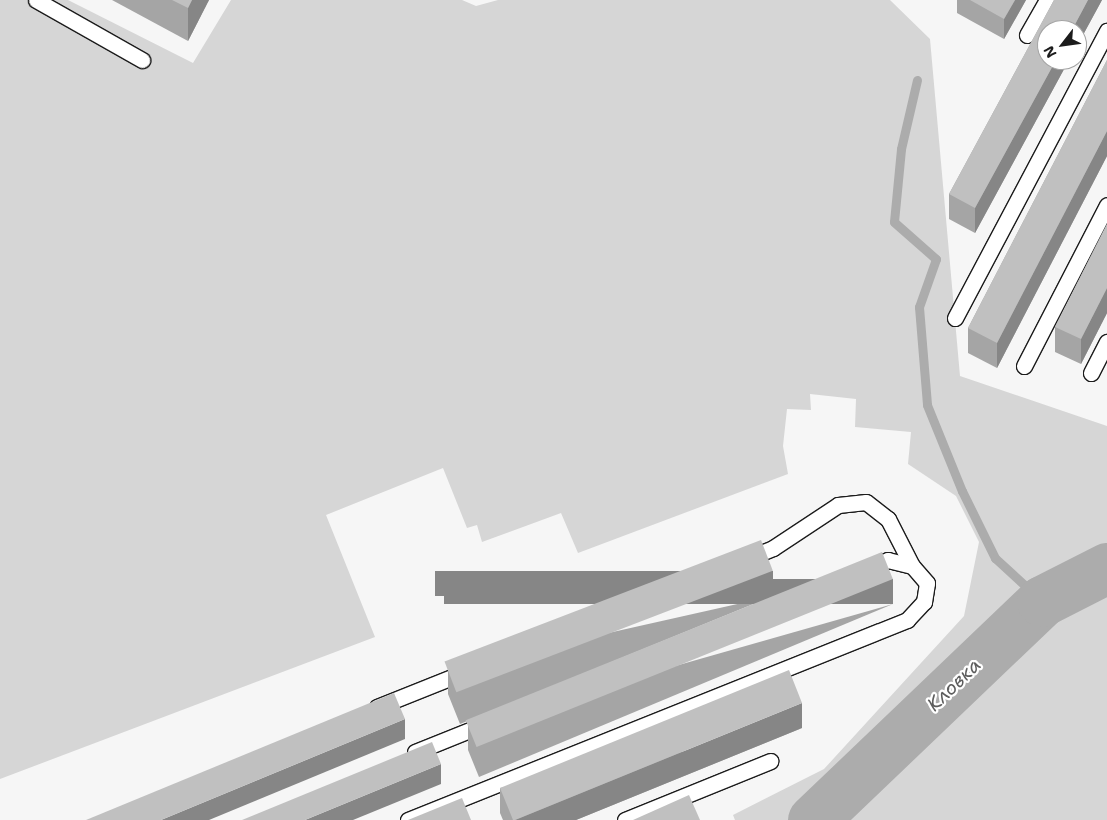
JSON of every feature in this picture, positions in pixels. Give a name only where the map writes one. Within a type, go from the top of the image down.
[{"type":"lane","points":[[36,0],[142,60]]},
{"type":"lane","points":[[1027,36],[1047,0]]},
{"type":"lane","points":[[954,318],[1107,31]]},
{"type":"lane","points":[[1024,366],[1107,205]]},
{"type":"lane","points":[[1091,373],[1107,342]]},
{"type":"lane","points":[[408,820],[907,620],[924,602],[927,583],[912,566],[888,519],[866,502],[838,505],[773,548],[736,563]]},
{"type":"lane","points":[[852,575],[888,560],[912,566]]},
{"type":"lane","points":[[360,714],[479,666]]},
{"type":"lane","points":[[404,757],[504,716]]},
{"type":"lane","points":[[625,820],[770,761]]},
{"type":"shaded area","points":[[0,0],[68,0],[193,63],[231,0],[462,0],[476,6],[498,0],[890,0],[930,39],[960,376],[1107,426],[1107,820],[735,820],[733,815],[824,769],[964,616],[979,542],[956,496],[908,464],[911,432],[855,427],[856,399],[810,394],[811,410],[787,409],[783,446],[788,474],[578,553],[561,513],[482,542],[477,525],[467,528],[443,468],[326,515],[375,637],[0,779]]},
{"type":"building","points":[[172,0],[192,0],[188,8]]},
{"type":"building","points":[[970,0],[1015,0],[1004,19]]},
{"type":"building","points":[[1054,0],[1088,0],[1077,20],[1043,20]]},
{"type":"building","points":[[1037,31],[1037,70],[1051,70],[975,208],[949,194]]},
{"type":"building","points":[[1107,60],[1107,131],[997,343],[968,328]]},
{"type":"building","points":[[1107,224],[1107,288],[1081,339],[1055,327]]},
{"type":"building","points":[[761,540],[773,571],[456,692],[445,661]]},
{"type":"building","points":[[882,552],[893,579],[477,747],[466,720]]},
{"type":"building","points":[[789,670],[802,703],[513,820],[500,788]]},
{"type":"building","points":[[394,693],[405,719],[161,820],[86,820]]},
{"type":"building","points":[[432,742],[441,764],[305,820],[242,820]]},
{"type":"building","points":[[689,795],[700,820],[633,820]]},
{"type":"building","points":[[462,798],[471,820],[408,820]]},
{"type":"waterway","points":[[917,80],[901,149],[894,222],[936,259],[919,307],[927,405],[962,491],[995,558],[1042,601]]},
{"type":"waterway","name":"Кловка","points":[[813,820],[1042,601],[1107,568]]}]
